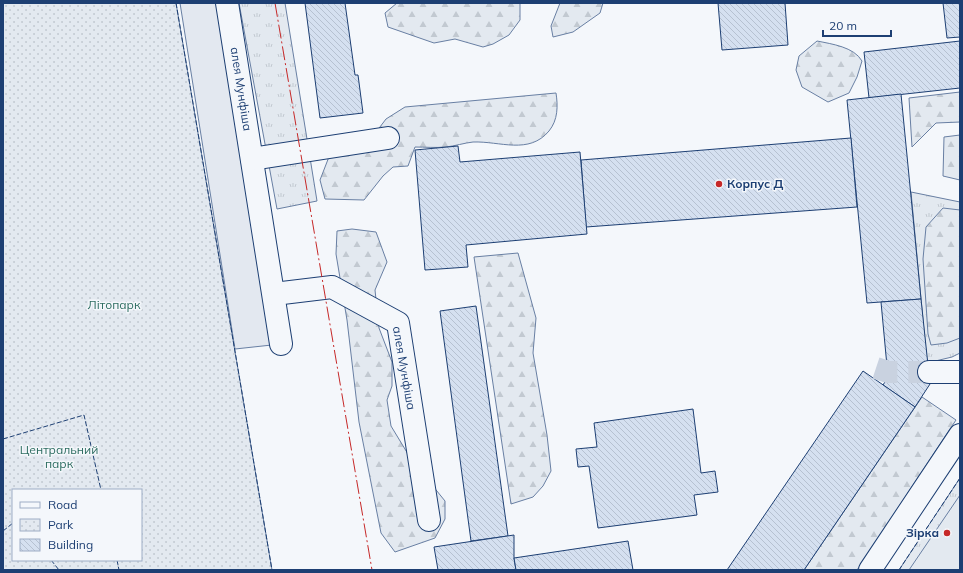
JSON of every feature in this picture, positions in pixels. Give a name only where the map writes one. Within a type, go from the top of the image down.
[{"type":"street","name":"алея Мунфіша","points":[[227,3],[281,344]]},
{"type":"street","points":[[252,159],[388,138]]},
{"type":"street","name":"алея Мунфіша","points":[[274,294],[332,287],[398,323],[429,520]]},
{"type":"street","points":[[929,372],[960,372]]},
{"type":"street","points":[[870,570],[960,435]]},
{"type":"green space","name":"Літопарк","points":[[3,3],[176,3],[272,570],[3,570]]},
{"type":"green space","points":[[239,3],[285,3],[317,201],[277,209]]},
{"type":"green space","points":[[397,3],[520,3],[520,20],[509,35],[493,44],[483,47],[455,39],[434,43],[388,27],[385,13]]},
{"type":"green space","points":[[560,3],[603,3],[600,13],[573,32],[553,37],[551,26]]},
{"type":"green space","points":[[817,41],[848,49],[854,52],[862,61],[857,77],[849,93],[828,102],[802,87],[796,70],[799,56]]},
{"type":"green space","points":[[960,92],[960,122],[936,123],[912,147],[909,98]]},
{"type":"green space","points":[[556,93],[556,118],[552,127],[541,138],[532,143],[514,145],[473,142],[446,147],[415,147],[408,166],[393,167],[383,176],[364,200],[325,199],[320,180],[332,149],[367,144],[386,119],[405,107]]},
{"type":"green space","points":[[960,135],[960,180],[943,176],[944,137]]},
{"type":"green space","points":[[911,192],[960,202],[960,353],[952,357],[927,363]]},
{"type":"green space","points":[[943,208],[960,210],[960,338],[947,343],[931,345],[928,334],[923,259],[926,227]]},
{"type":"green space","points":[[352,229],[376,232],[387,262],[375,290],[379,328],[392,362],[392,386],[387,400],[391,426],[411,459],[445,501],[445,519],[435,538],[395,552],[381,533],[359,422],[347,320],[336,254],[337,231]]},
{"type":"green space","points":[[518,253],[536,318],[533,353],[547,435],[551,471],[543,486],[533,497],[511,504],[474,257]]},
{"type":"green space","points":[[922,397],[956,420],[857,570],[804,570]]},
{"type":"green space","name":"Зірка","points":[[960,478],[960,570],[899,570]]},
{"type":"green space","name":"Зірка","points":[[960,495],[960,570],[909,570]]},
{"type":"shaded area","points":[[180,3],[227,3],[281,344],[235,349]]},
{"type":"building","points":[[305,3],[345,3],[355,75],[358,75],[363,113],[320,118]]},
{"type":"building","points":[[718,3],[785,3],[788,45],[722,50]]},
{"type":"building","points":[[943,3],[960,3],[960,37],[947,38]]},
{"type":"building","points":[[960,41],[960,88],[869,98],[864,52]]},
{"type":"building","points":[[901,94],[921,299],[867,303],[847,100]]},
{"type":"building","name":"Корпус Д","points":[[851,138],[857,207],[586,227],[581,160]]},
{"type":"building","points":[[458,146],[460,162],[580,152],[587,234],[466,245],[468,267],[425,270],[415,150]]},
{"type":"building","points":[[921,299],[930,384],[915,407],[883,385],[888,377],[881,302]]},
{"type":"building","points":[[476,306],[508,536],[471,541],[440,311]]},
{"type":"building","points":[[863,371],[915,407],[804,570],[727,570]]},
{"type":"building","points":[[693,409],[701,473],[715,471],[718,492],[694,495],[697,515],[598,528],[589,466],[578,467],[576,449],[597,447],[594,423]]},
{"type":"building","points":[[514,535],[514,558],[516,570],[438,570],[434,547]]},
{"type":"building","points":[[628,541],[633,570],[516,570],[514,558]]},
{"type":"tunnel","points":[[876,368],[888,372],[929,372]]},
{"type":"fence","points":[[176,3],[272,570]]},
{"type":"fence","points":[[3,439],[84,415],[101,489]]},
{"type":"fence","points":[[899,570],[960,478]]},
{"type":"fence","points":[[3,531],[12,524]]},
{"type":"fence","points":[[52,561],[59,570]]},
{"type":"fence","points":[[117,561],[119,570]]},
{"type":"power","points":[[275,3],[372,570]]},
{"type":"place","name":"Корпус Д","points":[[719,184]]},
{"type":"place","name":"Зірка","points":[[947,533]]},
{"type":"park label","name":"Центральний парк","points":[[59,457]]}]
